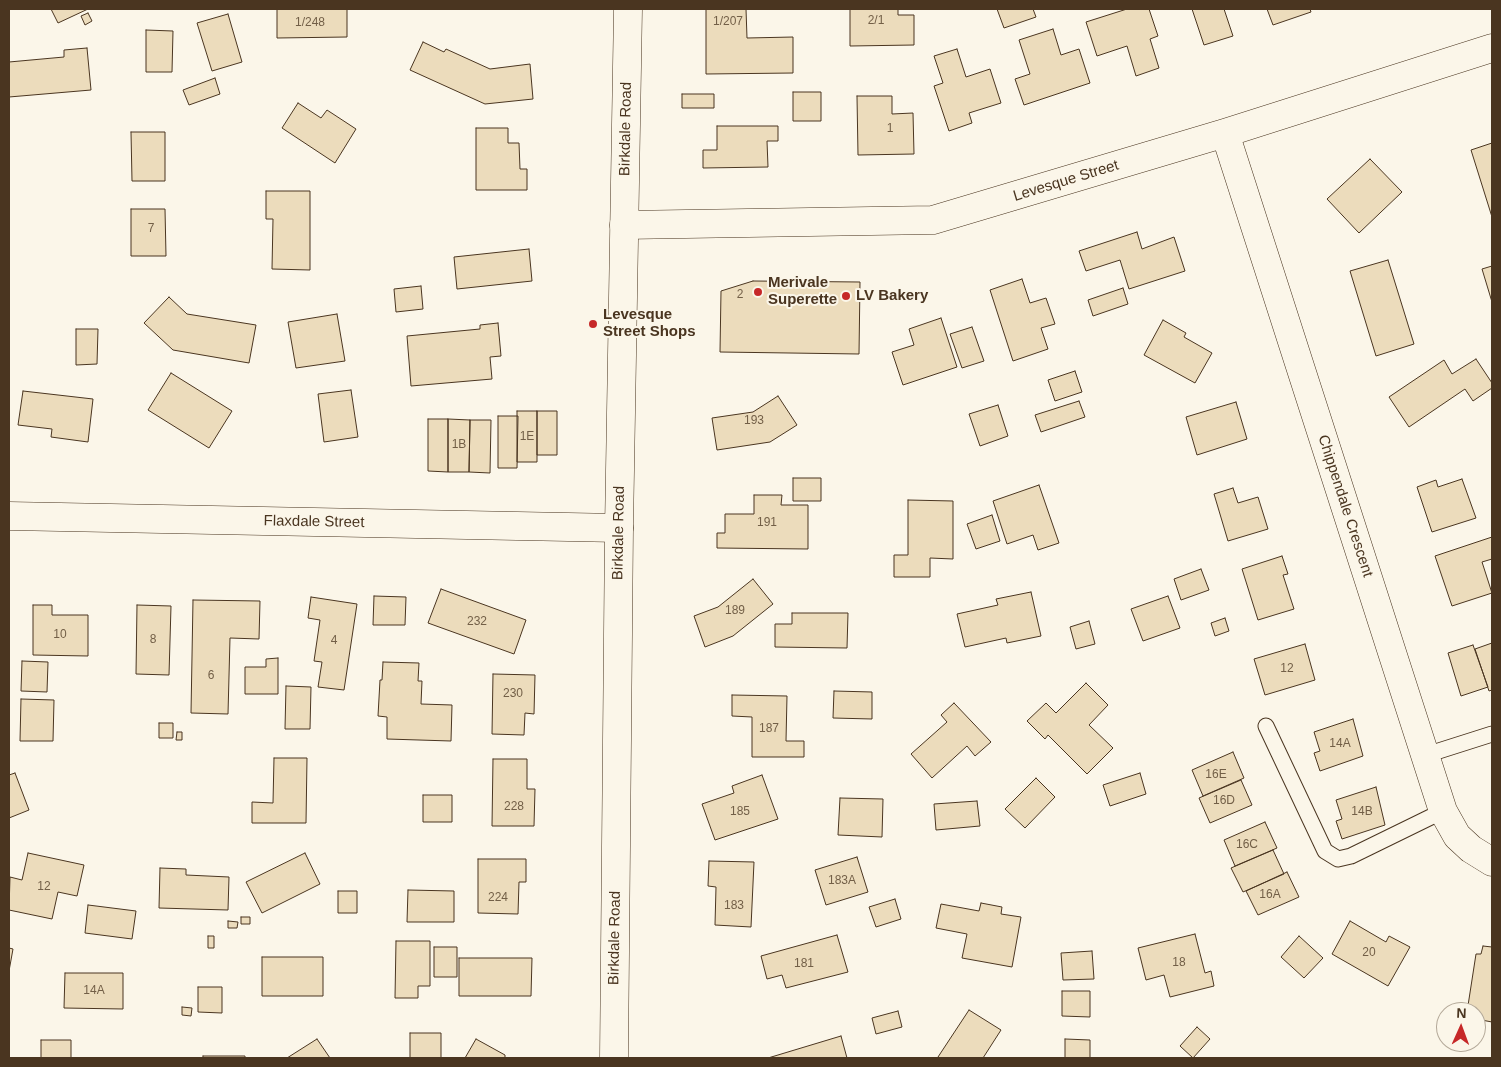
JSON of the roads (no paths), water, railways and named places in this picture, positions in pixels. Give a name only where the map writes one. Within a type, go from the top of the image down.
[{"type":"street","name":"Birkdale Road","points":[[614,1058],[619,528],[628,9]]},
{"type":"street","name":"Levesque Street","points":[[624,226],[933,220],[1492,48]]},
{"type":"street","name":"Chippendale Crescent","points":[[1224,132],[1444,811],[1457,836],[1471,849],[1492,862]]},
{"type":"street","name":"Flaxdale Street","points":[[9,516],[619,528]]},
{"type":"lane","points":[[1266,726],[1326,851],[1338,859],[1351,856],[1444,811]]},
{"type":"lane","points":[[1426,755],[1492,734]]},
{"type":"place","name":"Merivale Superette","points":[[758,292]]},
{"type":"place","name":"LV Bakery","points":[[846,296]]},
{"type":"place","name":"Levesque Street Shops","points":[[593,324]]}]
